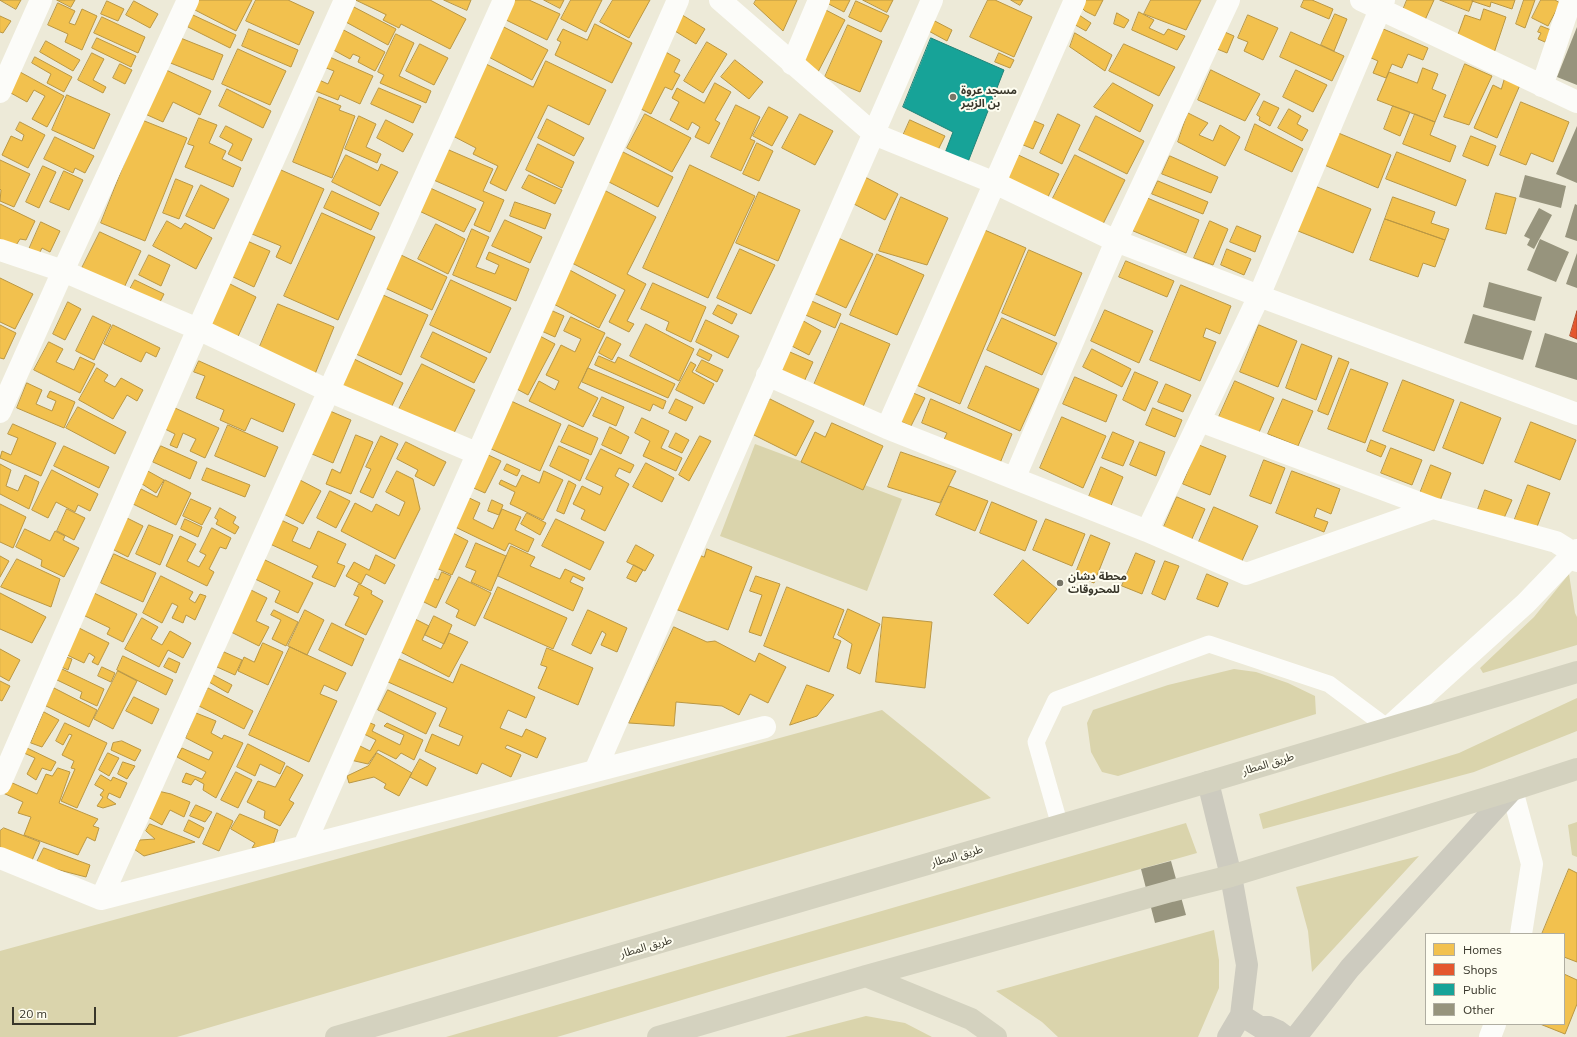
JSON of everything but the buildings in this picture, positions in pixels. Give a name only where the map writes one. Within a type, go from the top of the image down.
[{"type":"highway","name":"طريق المطار","points":[[336,1037],[1060,826],[1577,672]]},
{"type":"highway","points":[[658,1037],[866,976],[1171,891],[1231,876],[1577,769]]},
{"type":"highway","points":[[866,976],[970,1019],[996,1037]]},
{"type":"main road","points":[[1208,782],[1231,876],[1247,964],[1241,1015],[1228,1037]]},
{"type":"main road","points":[[1296,1037],[1350,968],[1512,790]]},
{"type":"main road","points":[[1241,1015],[1260,1027],[1269,1027],[1286,1037]]},
{"type":"street","points":[[0,92],[41,0]]},
{"type":"street","points":[[0,412],[62,271],[188,0]]},
{"type":"street","points":[[0,784],[198,329],[345,0]]},
{"type":"street","points":[[101,899],[504,0]]},
{"type":"street","points":[[304,846],[476,453],[678,0]]},
{"type":"street","points":[[720,0],[874,134],[995,183],[1116,241],[1258,296],[1577,414]]},
{"type":"street","points":[[792,64],[820,0]]},
{"type":"street","points":[[595,771],[932,0]]},
{"type":"street","points":[[887,428],[1075,0]]},
{"type":"street","points":[[1015,477],[1116,241],[1229,0]]},
{"type":"street","points":[[1360,0],[1382,5],[1542,86],[1577,102]]},
{"type":"street","points":[[1542,86],[1571,0]]},
{"type":"street","points":[[1147,531],[1258,296],[1382,5]]},
{"type":"street","points":[[0,250],[62,271],[198,329],[329,391],[476,453]]},
{"type":"street","points":[[767,375],[887,428],[1015,477],[1147,531],[1246,574],[1433,508]]},
{"type":"street","points":[[1200,421],[1433,508],[1556,542],[1576,555],[1526,603],[1388,728]]},
{"type":"street","points":[[0,858],[101,899],[765,727]]},
{"type":"street","points":[[1512,790],[1532,864],[1521,933]]},
{"type":"street","points":[[1490,1037],[1495,1025]]},
{"type":"lane","points":[[1060,826],[1036,742],[1056,700],[1209,644],[1329,684],[1388,728]]},
{"type":"shaded area","points":[[755,444],[902,499],[867,591],[720,536]]},
{"type":"shaded area","points":[[1569,574],[1575,613],[1577,617],[1577,645],[1483,673],[1480,668],[1534,617]]},
{"type":"shaded area","points":[[1234,669],[1256,672],[1288,683],[1315,696],[1316,714],[1118,776],[1102,772],[1091,752],[1087,723],[1093,710],[1168,685]]},
{"type":"shaded area","points":[[1577,698],[1577,731],[1474,772],[1263,829],[1259,814],[1459,753]]},
{"type":"shaded area","points":[[882,710],[991,798],[177,1037],[0,1037],[0,951]]},
{"type":"shaded area","points":[[1577,822],[1577,857],[1572,855],[1568,825]]},
{"type":"shaded area","points":[[1186,823],[1197,853],[773,973],[557,1037],[446,1037]]},
{"type":"shaded area","points":[[1419,856],[1312,972],[1308,931],[1296,887]]},
{"type":"shaded area","points":[[1214,930],[1219,960],[1219,988],[1198,1037],[1058,1037],[1042,1022],[996,991]]},
{"type":"shaded area","points":[[866,1016],[905,1023],[932,1037],[785,1037]]},
{"type":"place","name":"مسجد عروة بن الزبير","points":[[953,97]]},
{"type":"place","name":"محطة دشان للمحروقات","points":[[1060,583]]}]
